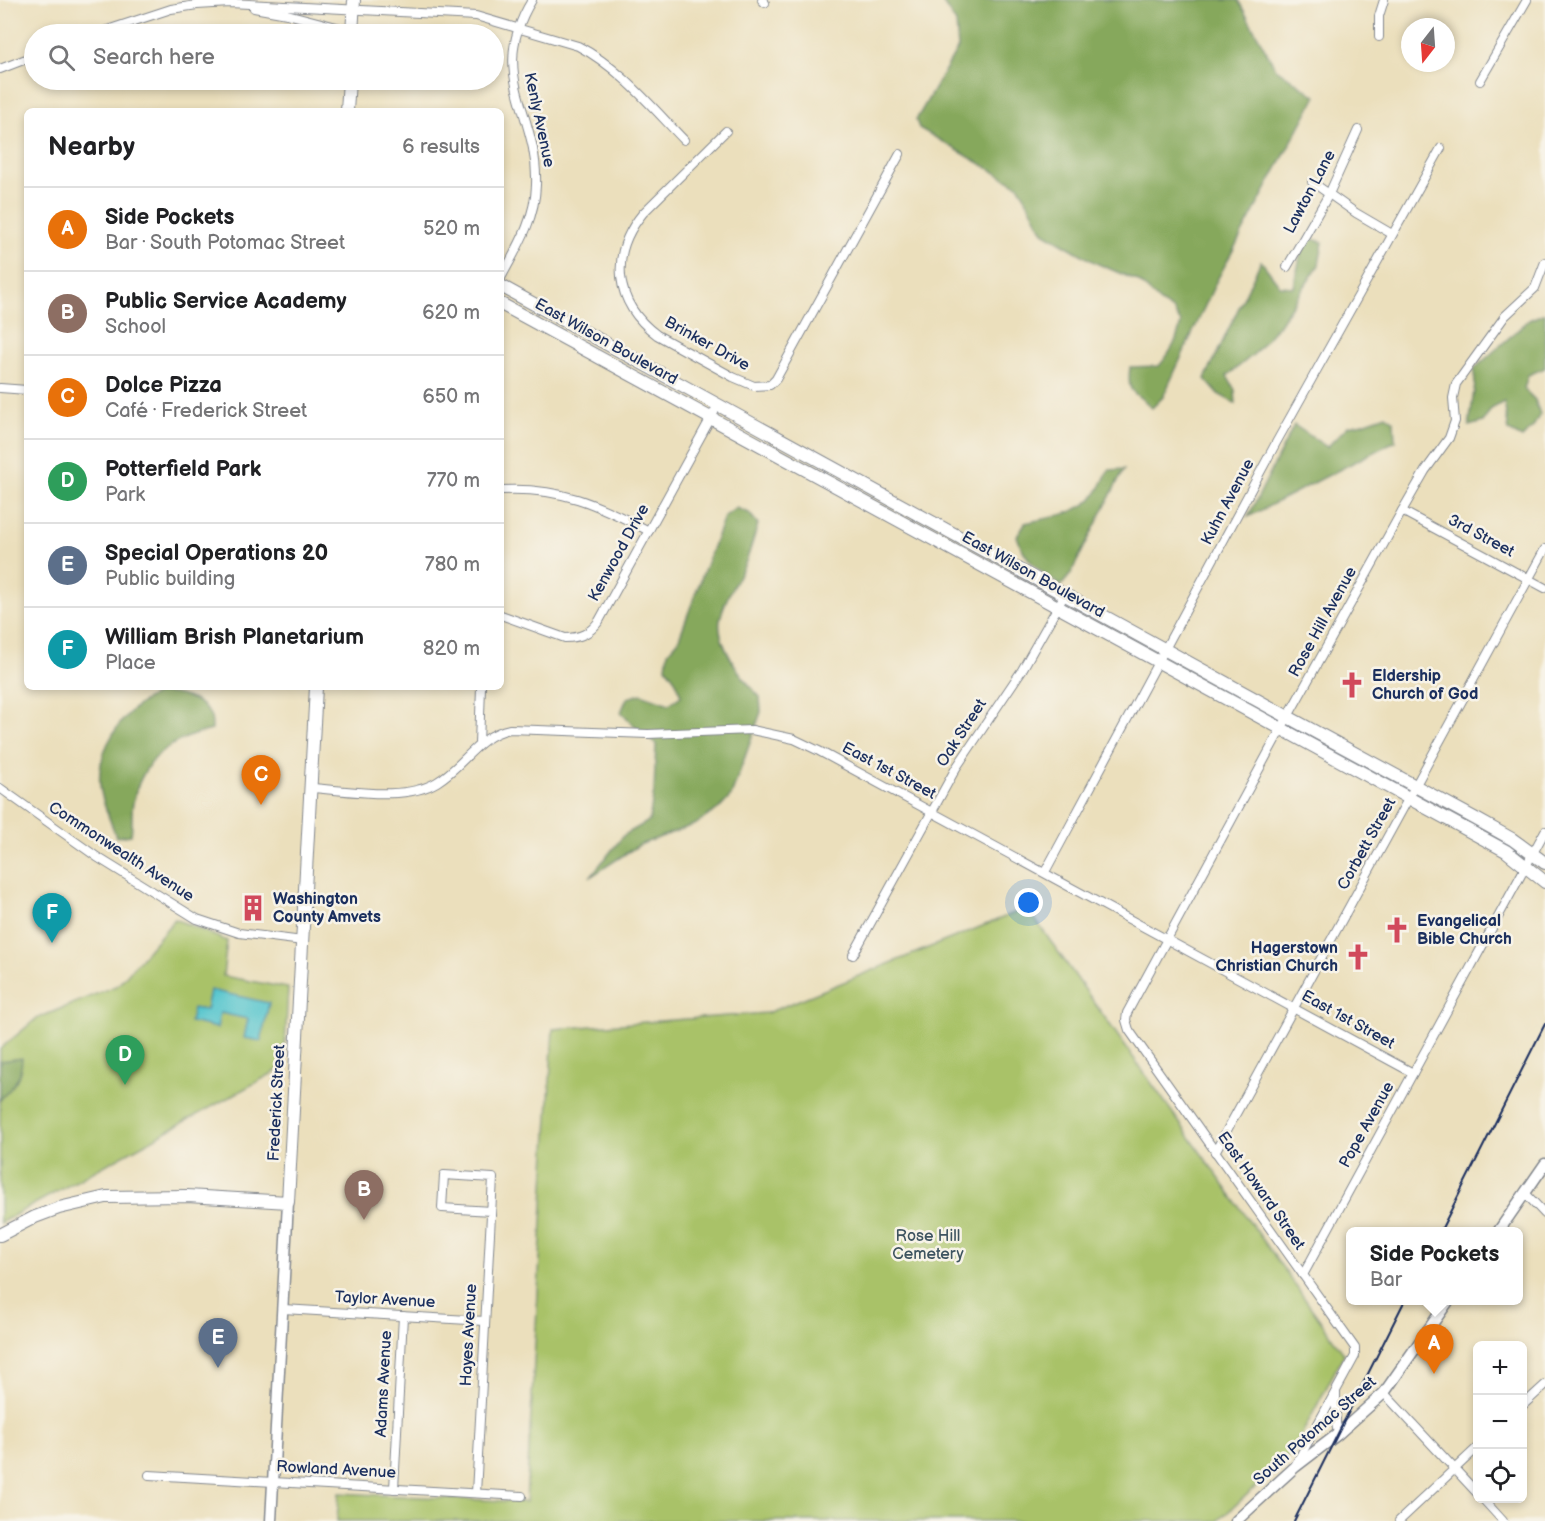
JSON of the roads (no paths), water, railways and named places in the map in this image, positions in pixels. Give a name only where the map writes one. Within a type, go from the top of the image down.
[{"type":"main road","points":[[353,24],[354,4]]},
{"type":"main road","points":[[347,108],[348,90]]},
{"type":"main road","name":"East Wilson Boulevard","points":[[504,288],[1416,786],[1533,853],[1545,863]]},
{"type":"main road","name":"East Wilson Boulevard","points":[[504,306],[1506,851],[1545,882]]},
{"type":"main road","name":"Frederick Street","points":[[271,1521],[316,690]]},
{"type":"main road","points":[[1501,1227],[1545,1164]]},
{"type":"main road","points":[[0,1235],[35,1217],[59,1208],[106,1197],[187,1196],[288,1202]]},
{"type":"main road","name":"South Potomac Street","points":[[1236,1521],[1295,1467],[1338,1434],[1383,1393],[1445,1305]]},
{"type":"street","name":"Kenly Avenue","points":[[504,272],[525,234],[531,217],[536,183],[533,153],[513,77],[512,62],[518,27],[532,0]]},
{"type":"street","points":[[1379,38],[1378,16],[1384,0]]},
{"type":"street","points":[[1480,81],[1527,0]]},
{"type":"street","points":[[125,24],[171,9],[226,2],[354,4],[476,16],[578,46],[592,53],[684,140]]},
{"type":"street","points":[[226,2],[287,14],[321,24]]},
{"type":"street","points":[[0,69],[24,60]]},
{"type":"street","name":"Lawton Lane","points":[[1287,267],[1329,194],[1358,130]]},
{"type":"street","name":"Brinker Drive","points":[[726,131],[632,226],[622,251],[620,269],[622,285],[628,302],[635,315],[647,327],[657,335],[733,377],[754,386],[770,385],[776,379],[900,154]]},
{"type":"street","name":"Kuhn Avenue","points":[[1045,872],[1277,441],[1441,148]]},
{"type":"street","points":[[1312,182],[1356,213],[1392,234]]},
{"type":"street","name":"Rose Hill Avenue","points":[[1130,1007],[1402,511],[1453,429],[1455,412],[1453,398],[1456,384],[1505,316],[1535,288],[1545,262]]},
{"type":"street","points":[[0,388],[24,390]]},
{"type":"street","name":"Kenwood Drive","points":[[504,616],[565,638],[584,635],[592,630],[600,621],[718,405]]},
{"type":"street","points":[[504,490],[536,490],[582,499],[601,506],[649,531]]},
{"type":"street","name":"3rd Street","points":[[1402,511],[1545,588]]},
{"type":"street","name":"Corbett Street","points":[[1215,1152],[1545,549]]},
{"type":"street","name":"Oak Street","points":[[854,955],[971,744],[1022,670],[1065,594]]},
{"type":"street","points":[[479,744],[481,690]]},
{"type":"street","name":"East 1st Street","points":[[311,788],[392,793],[427,787],[446,776],[491,735],[510,729],[648,734],[734,730],[760,731],[794,739],[1045,872],[1413,1073]]},
{"type":"street","name":"Commonwealth Avenue","points":[[0,788],[97,857],[197,919],[249,935],[303,941]]},
{"type":"street","name":"Pope Avenue","points":[[1303,1275],[1545,831]]},
{"type":"street","name":"East Howard Street","points":[[1130,1007],[1126,1020],[1129,1030],[1356,1352],[1295,1467]]},
{"type":"street","name":"Hayes Avenue","points":[[476,1493],[493,1178],[444,1175],[442,1208],[491,1211]]},
{"type":"street","points":[[1525,1192],[1545,1214]]},
{"type":"street","name":"Taylor Avenue","points":[[283,1310],[485,1321]]},
{"type":"street","name":"Adams Avenue","points":[[394,1489],[403,1316]]},
{"type":"street","points":[[1527,1401],[1545,1385]]},
{"type":"street","name":"East Howard Street","points":[[1336,1391],[1338,1434]]},
{"type":"street","points":[[1383,1393],[1473,1489]]},
{"type":"street","points":[[1399,1521],[1477,1449]]},
{"type":"street","name":"Rowland Avenue","points":[[148,1475],[522,1496]]},
{"type":"street","points":[[1487,1503],[1503,1521]]},
{"type":"water","points":[[210,990],[269,1003],[261,1041],[244,1038],[248,1019],[220,1013],[217,1028],[190,1022],[193,1008],[206,1010]]},
{"type":"railway","points":[[1443,1227],[1545,1024]]},
{"type":"railway","points":[[1294,1521],[1402,1305]]},
{"type":"place","name":"Eldership Church of God","points":[[1352,685]]},
{"type":"place","name":"Dolce Pizza","points":[[261,805]]},
{"type":"place","name":"Washington County Amvets","points":[[253,908]]},
{"type":"place","name":"Evangelical Bible Church","points":[[1397,930]]},
{"type":"place","name":"William Brish Planetarium","points":[[52,943]]},
{"type":"place","name":"Hagerstown Christian Church","points":[[1358,957]]},
{"type":"place","name":"Potterfield Park","points":[[125,1085]]},
{"type":"place","name":"Public Service Academy","points":[[364,1220]]},
{"type":"place","name":"Special Operations 20","points":[[218,1368]]},
{"type":"place","name":"Side Pockets","points":[[1434,1374]]},
{"type":"park label","name":"Rose Hill Cemetery","points":[[928,1245]]}]
